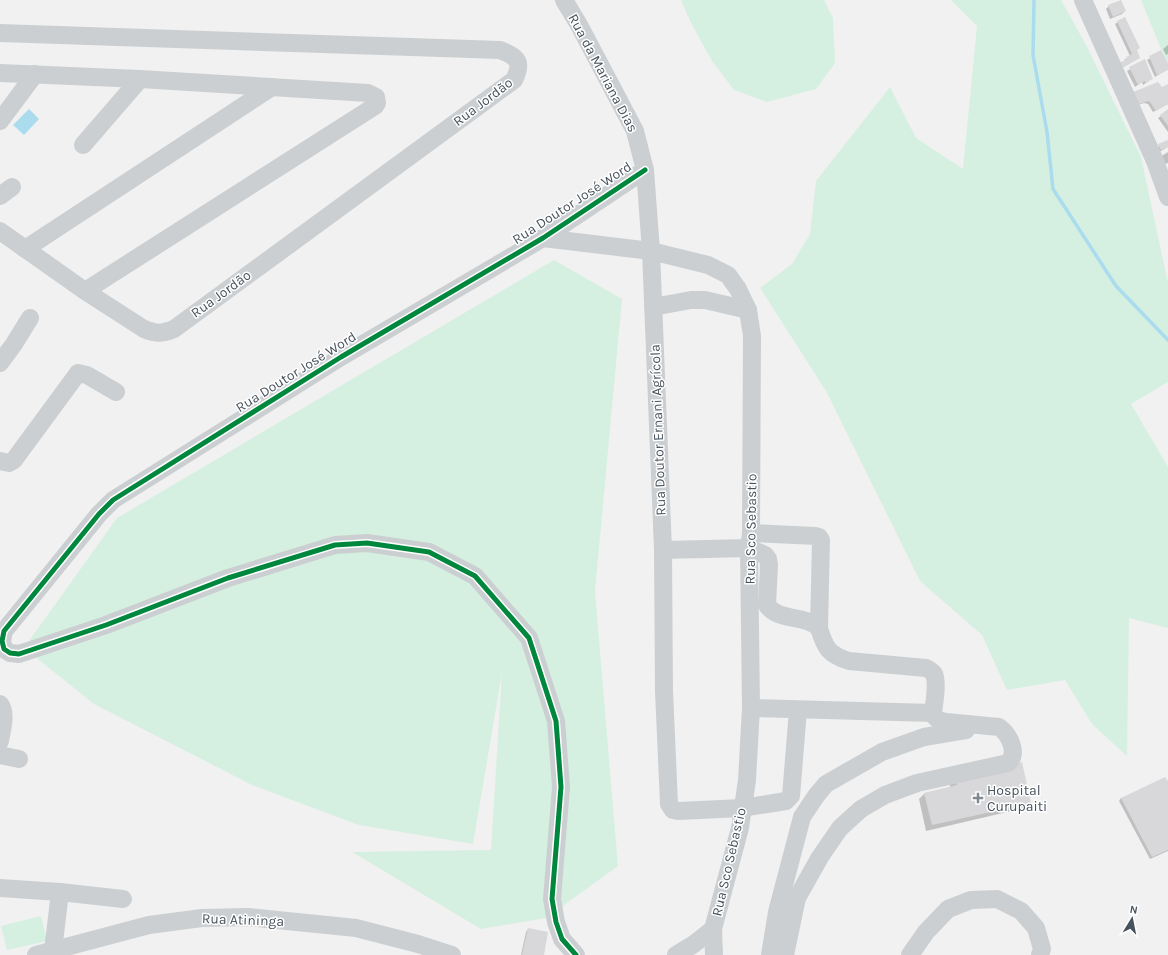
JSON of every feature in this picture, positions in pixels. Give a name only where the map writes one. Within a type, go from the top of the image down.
[{"type":"street","name":"Rua da Mariana Dias","points":[[564,0],[579,25],[635,131],[645,170]]},
{"type":"street","points":[[1084,0],[1155,161],[1168,197]]},
{"type":"street","name":"Rua Jordão","points":[[0,33],[500,50],[512,54],[518,61],[519,70],[514,80],[174,329],[163,333],[154,333],[144,329],[85,291],[0,231]]},
{"type":"street","points":[[0,73],[140,79],[368,93],[376,97],[377,103],[375,106],[85,291]]},
{"type":"street","points":[[0,121],[34,74]]},
{"type":"street","points":[[83,145],[140,79]]},
{"type":"street","points":[[25,249],[272,87]]},
{"type":"street","name":"Rua Doutor José Word","points":[[576,955],[562,939],[556,922],[552,899],[561,787],[556,721],[529,638],[475,576],[429,552],[367,543],[335,545],[228,578],[106,625],[19,654],[10,653],[4,649],[2,641],[4,631],[99,514],[113,500],[341,357],[543,238],[645,170]]},
{"type":"street","name":"Rua Doutor Ernani Agrícola","points":[[645,170],[651,251],[663,550],[664,691],[669,804],[673,810],[742,808],[786,801],[791,796],[798,710]]},
{"type":"street","name":"Rua Sco Sebastio","points":[[543,238],[651,251],[708,265],[728,275],[738,289],[748,310],[752,336],[750,541],[751,708],[747,780],[740,828],[712,929],[694,944],[676,955]]},
{"type":"street","points":[[653,307],[691,300],[706,300],[748,310]]},
{"type":"street","points":[[0,363],[30,318]]},
{"type":"street","points":[[0,461],[9,463],[14,460],[78,373],[87,374],[116,392]]},
{"type":"street","points":[[663,550],[750,541],[819,537],[821,540],[819,628],[822,639],[828,650],[837,658],[849,661],[926,668],[932,671],[935,681],[935,718],[946,722],[999,727],[1005,731],[1008,736],[1012,749],[1012,760],[1008,763],[917,784],[885,796],[861,809],[840,828],[820,857],[797,898],[785,955]]},
{"type":"street","points":[[750,541],[768,558],[770,565],[767,605],[771,611],[777,614],[812,622],[819,628]]},
{"type":"street","points":[[0,704],[3,708],[4,715],[0,741]]},
{"type":"street","points":[[751,708],[934,713]]},
{"type":"street","points":[[770,955],[777,912],[802,817],[826,784],[882,752],[924,737],[993,726]]},
{"type":"street","points":[[0,755],[19,759]]},
{"type":"street","points":[[0,888],[60,892],[123,899]]},
{"type":"street","points":[[44,953],[60,892]]},
{"type":"street","points":[[910,955],[926,932],[948,909],[971,900],[996,899],[1021,911],[1036,928],[1042,949],[1040,955]]},
{"type":"street","name":"Rua Atininga","points":[[44,953],[149,925],[202,918],[248,917],[356,928],[416,950],[452,955]]},
{"type":"street","points":[[712,929],[714,955]]},
{"type":"green space","points":[[681,0],[824,0],[833,18],[835,63],[816,89],[767,102],[734,90],[712,61],[691,23]]},
{"type":"green space","points":[[951,0],[1061,0],[1085,43],[1141,157],[1168,283],[1168,382],[1131,404],[1168,467],[1168,628],[1129,618],[1127,756],[1092,724],[1065,680],[1007,690],[982,635],[920,581],[826,391],[760,288],[792,264],[810,234],[816,181],[890,87],[916,138],[963,169],[977,26]]},
{"type":"green space","points":[[1141,0],[1168,0],[1168,65],[1166,61]]},
{"type":"green space","points":[[554,260],[622,299],[595,591],[618,866],[546,918],[481,929],[352,852],[491,850],[502,673],[473,844],[359,825],[252,785],[94,704],[24,648],[117,518]]},
{"type":"green space","points":[[41,916],[47,941],[7,950],[1,926]]},
{"type":"water","points":[[29,109],[39,119],[24,135],[13,125]]},
{"type":"building","points":[[1121,0],[1126,11],[1113,17],[1108,5]]},
{"type":"building","points":[[1125,17],[1140,48],[1137,50],[1140,58],[1118,70],[1115,65],[1127,59],[1126,57],[1132,54],[1117,21]]},
{"type":"building","points":[[1161,50],[1168,64],[1168,70],[1157,75],[1149,56]]},
{"type":"building","points":[[1145,59],[1153,79],[1138,85],[1129,67]]},
{"type":"building","points":[[1158,82],[1162,87],[1168,84],[1168,104],[1156,111],[1148,101],[1139,104],[1133,92]]},
{"type":"building","points":[[1168,109],[1168,126],[1160,115]]},
{"type":"building","points":[[1168,140],[1168,147],[1161,150],[1158,144]]},
{"type":"building","name":"Hospital Curupaiti","points":[[1022,762],[1031,803],[932,825],[924,793],[957,785],[955,778]]},
{"type":"building","points":[[1165,777],[1168,781],[1168,850],[1152,857],[1121,798]]},
{"type":"building","points":[[528,928],[548,932],[544,955],[522,955]]},
{"type":"waterway","points":[[1034,0],[1033,55],[1047,132],[1053,189],[1116,286],[1168,340]]},
{"type":"cycle path","points":[[576,955],[562,939],[556,922],[552,899],[561,787],[556,721],[529,638],[475,576],[429,552],[367,543],[335,545],[228,578],[106,625],[19,654],[10,653],[4,649],[2,641],[4,631],[99,514],[113,500],[341,357],[543,238],[645,170]]},
{"type":"place","name":"Hospital Curupaiti","points":[[978,798]]}]
